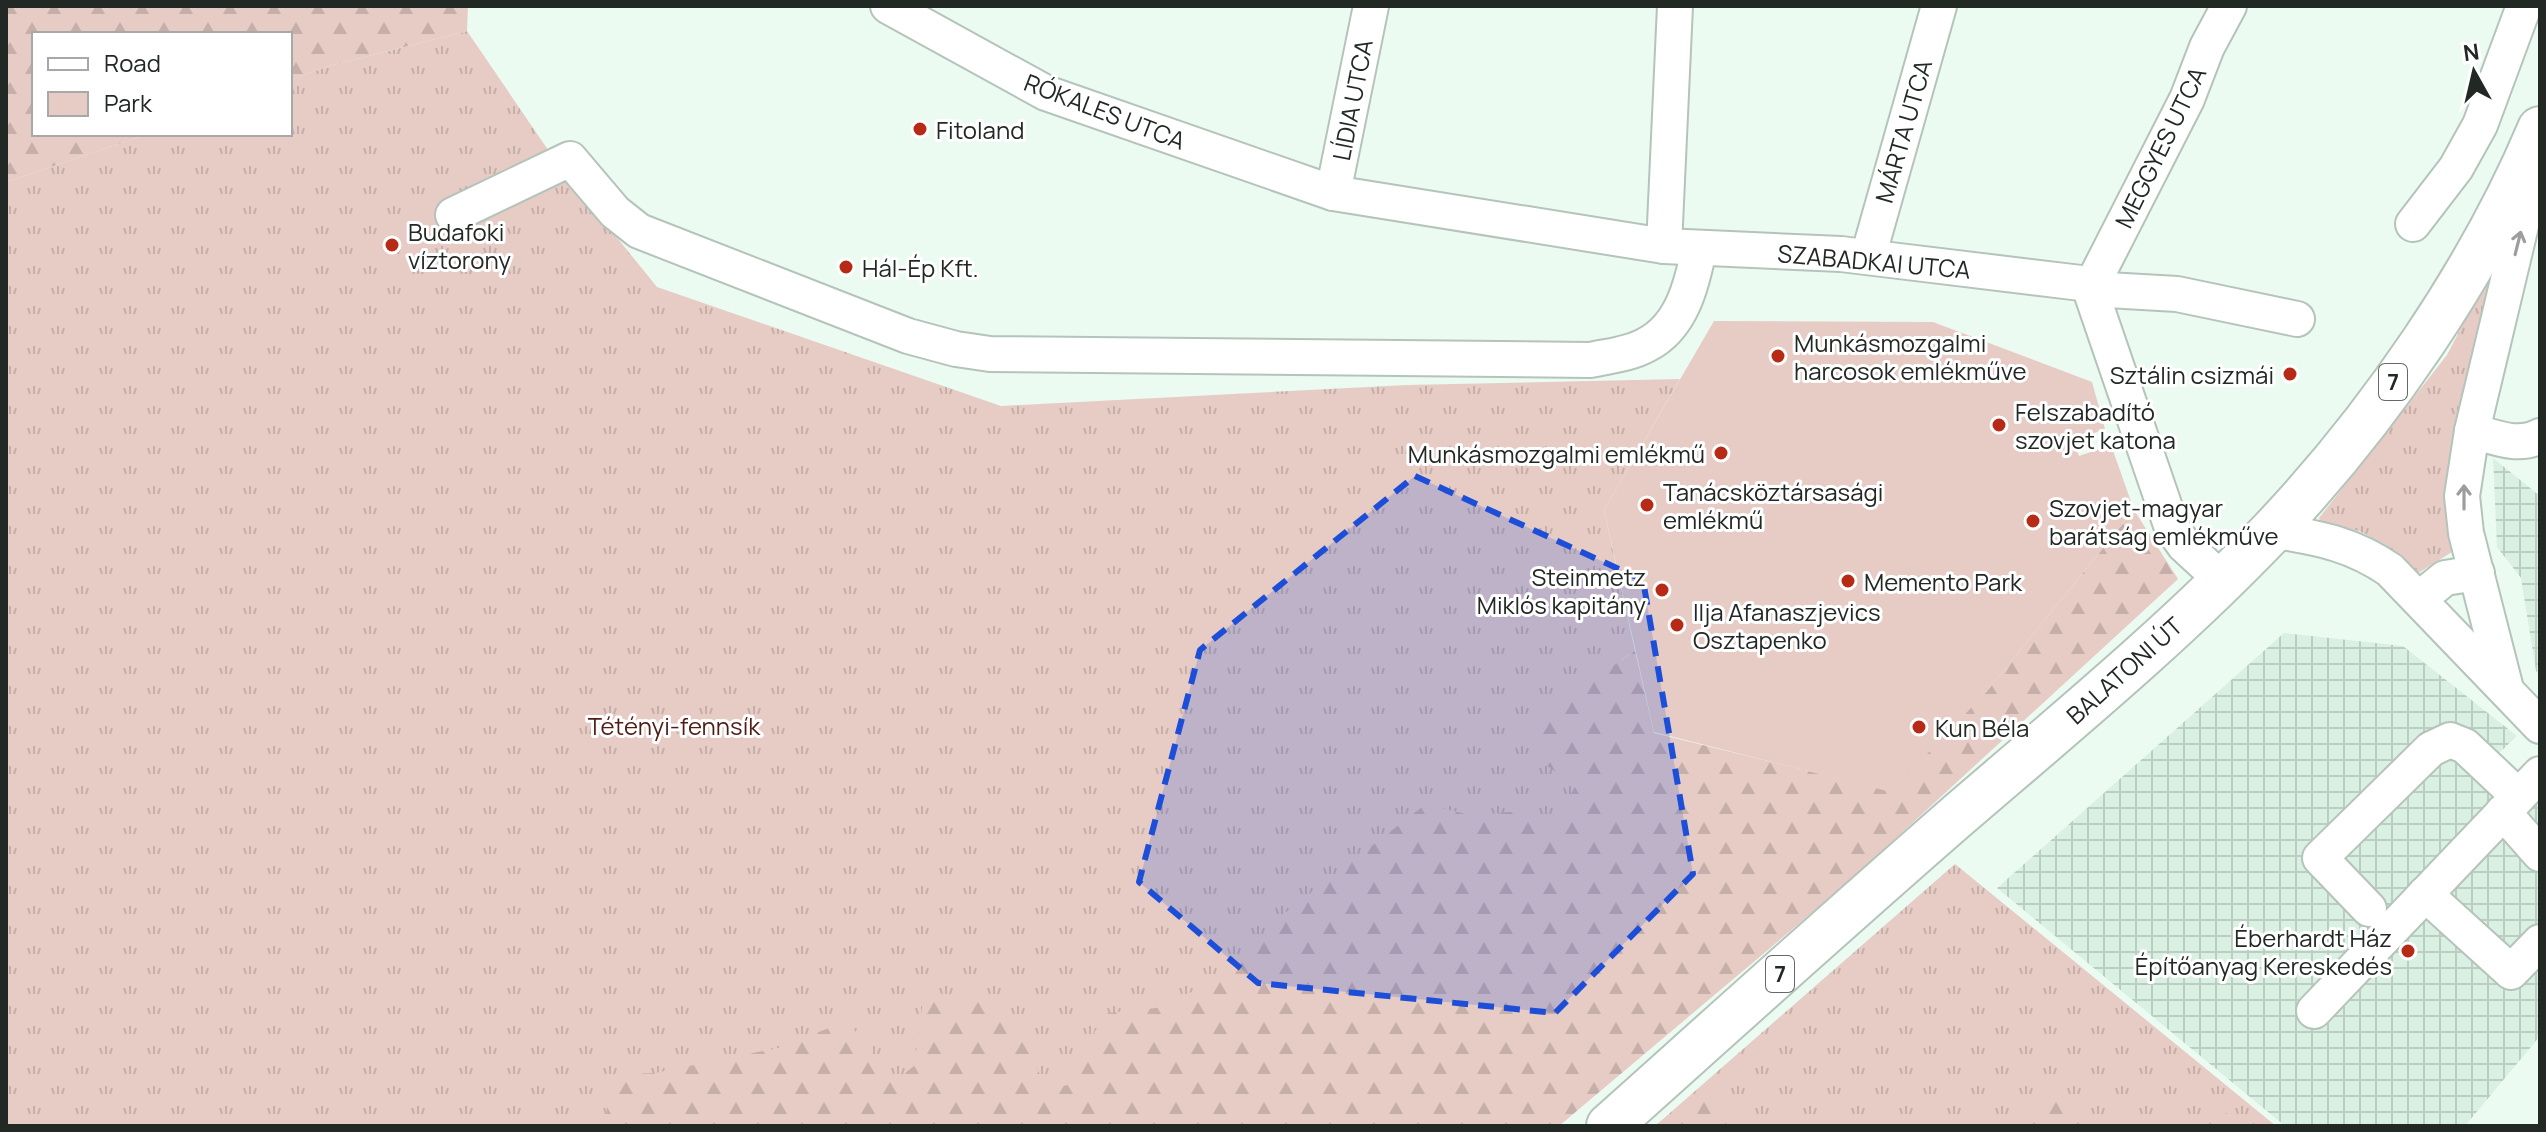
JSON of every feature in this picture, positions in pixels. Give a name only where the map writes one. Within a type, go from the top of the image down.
[{"type":"main road","name":"BALATONI ÚT","points":[[1609,1126],[2101,692],[2272,530],[2321,476],[2370,414],[2437,319],[2473,263],[2524,168],[2540,129]]},
{"type":"street","name":"RÓKALES UTCA","points":[[888,6],[1046,93],[1333,193]]},
{"type":"street","name":"LÍDIA UTCA","points":[[1333,193],[1371,6]]},
{"type":"street","points":[[1664,246],[1675,6]]},
{"type":"street","name":"MÁRTA UTCA","points":[[1868,257],[1939,6]]},
{"type":"street","name":"MEGGYES UTCA","points":[[2090,289],[2187,99],[2207,47],[2229,6]]},
{"type":"street","points":[[2413,224],[2456,168],[2480,125],[2524,6]]},
{"type":"street","points":[[2506,689],[2466,533],[2462,496],[2472,431],[2540,146]]},
{"type":"street","points":[[453,215],[570,159],[615,212],[639,231],[908,336],[956,349],[990,354],[1591,360],[1647,345],[1668,327],[1685,304],[1699,249]]},
{"type":"street","name":"SZABADKAI UTCA","points":[[1333,193],[1664,246],[1868,257],[2081,283],[2090,289],[2177,294],[2297,319]]},
{"type":"street","points":[[2090,289],[2172,528],[2184,545],[2222,580]]},
{"type":"street","points":[[2472,431],[2517,442],[2528,442],[2540,436]]},
{"type":"street","points":[[2272,530],[2323,539],[2367,554],[2390,570],[2540,726]]},
{"type":"street","points":[[2419,599],[2445,578],[2477,573]]},
{"type":"street","points":[[2369,909],[2320,858],[2431,749],[2450,740],[2465,746],[2520,794],[2540,854]]},
{"type":"street","points":[[2314,1011],[2520,794]]},
{"type":"street","points":[[2425,894],[2511,972],[2540,942]]},
{"type":"highlighted area","points":[[1415,476],[1643,580],[1693,874],[1555,1013],[1258,983],[1139,882],[1200,650]]},
{"type":"shaded area","points":[[2493,458],[2540,496],[2540,676],[2536,671],[2521,578],[2497,547]]},
{"type":"shaded area","points":[[2284,633],[2403,646],[2517,736],[2494,758],[2540,795],[2540,1036],[2465,1126],[2285,1126],[1997,888]]},
{"type":"green space","points":[[6,6],[468,6],[467,31],[329,66],[292,79],[292,32],[32,32],[32,136],[142,136],[6,182]]},
{"type":"green space","name":"Tétényi-fennsík","points":[[467,31],[559,166],[657,287],[1001,406],[1407,385],[1680,379],[1604,510],[1635,651],[1621,660],[1555,1126],[6,1126],[6,182],[142,136],[292,136],[292,79],[329,66]]},
{"type":"green space","points":[[2511,231],[2451,471],[2452,552],[2418,573],[2386,545],[2359,531],[2321,524],[2319,518],[2447,355]]},
{"type":"green space","name":"Memento Park","points":[[1714,321],[1933,322],[2092,382],[2105,429],[2073,441],[2079,456],[2111,445],[2134,510],[1987,691],[1891,792],[1654,732],[1604,510]]},
{"type":"green space","points":[[2134,510],[2178,579],[1846,884],[1559,1126],[606,1126],[608,1075],[655,1073],[778,1048],[847,1021],[895,1081],[914,1066],[924,993],[980,997],[1016,1028],[1048,1090],[1075,1083],[1086,1044],[1108,1013],[1156,1008],[1223,978],[1277,919],[1426,804],[1473,816],[1509,812],[1559,819],[1576,784],[1547,766],[1530,722],[1635,651],[1654,733],[1890,791],[1987,691]]},
{"type":"green space","points":[[1955,864],[2276,1126],[1655,1126]]},
{"type":"green space","points":[[1704,1087],[1721,1102],[1727,1126],[1659,1126]]},
{"type":"green space","points":[[2053,1089],[2083,1115],[2086,1126],[2024,1126]]},
{"type":"green space","points":[[2215,1111],[2251,1119],[2256,1126],[2201,1126]]},
{"type":"place","name":"Fitoland","points":[[920,129]]},
{"type":"place","name":"Budafoki víztorony","points":[[392,245]]},
{"type":"place","name":"Hál-Ép Kft.","points":[[846,267]]},
{"type":"place","name":"Munkásmozgalmi harcosok emlékműve","points":[[1778,356]]},
{"type":"place","name":"Sztálin csizmái","points":[[2290,374]]},
{"type":"place","name":"Felszabadító szovjet katona","points":[[1999,425]]},
{"type":"place","name":"Munkásmozgalmi emlékmű","points":[[1721,453]]},
{"type":"place","name":"Tanácsköztársasági emlékmű","points":[[1647,505]]},
{"type":"place","name":"Szovjet-magyar barátság emlékműve","points":[[2033,521]]},
{"type":"place","name":"Memento Park","points":[[1848,581]]},
{"type":"place","name":"Steinmetz Miklós kapitány","points":[[1662,590]]},
{"type":"place","name":"Ilja Afanaszjevics Osztapenko","points":[[1677,625]]},
{"type":"place","name":"Kun Béla","points":[[1919,727]]},
{"type":"place","name":"Éberhardt Ház Építőanyag Kereskedés","points":[[2408,951]]}]
